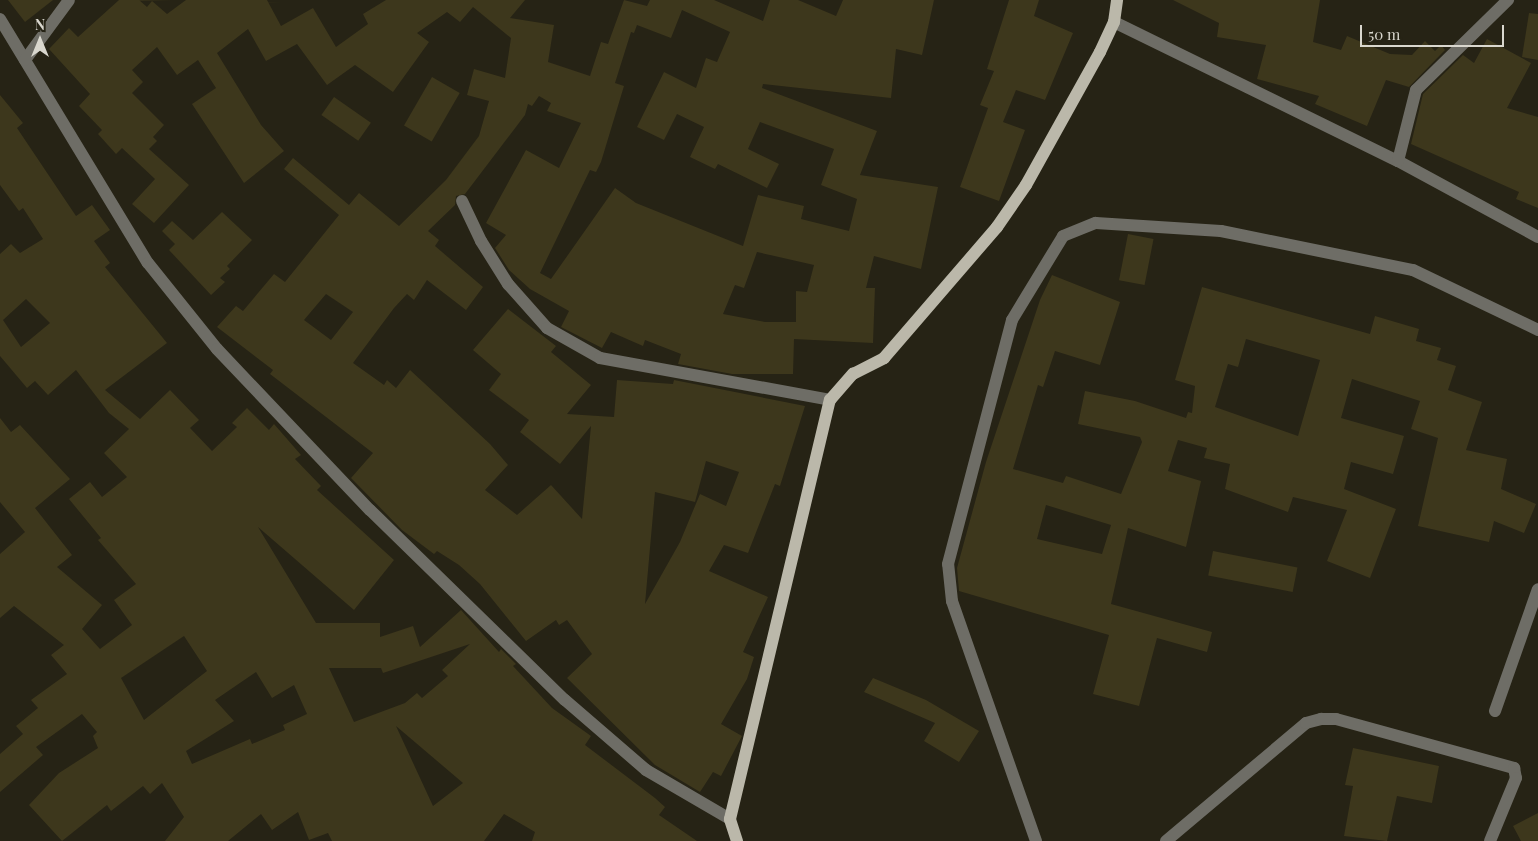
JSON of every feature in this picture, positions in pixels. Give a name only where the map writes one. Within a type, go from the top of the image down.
[{"type":"main road","points":[[737,841],[730,819],[830,400],[853,374],[884,358],[997,227],[1026,185],[1114,22],[1117,0]]},
{"type":"street","points":[[25,60],[69,0]]},
{"type":"street","points":[[1398,161],[1416,90],[1508,0]]},
{"type":"street","points":[[0,19],[148,263],[217,349],[370,510],[565,700],[646,770],[730,819]]},
{"type":"street","points":[[1114,22],[1398,161],[1538,238]]},
{"type":"street","points":[[462,201],[481,241],[508,284],[540,321],[600,358],[830,400]]},
{"type":"street","points":[[1036,841],[952,601],[948,564],[1012,320],[1063,236],[1096,224],[1220,231],[1413,270],[1538,330]]},
{"type":"street","points":[[1495,711],[1538,588]]},
{"type":"street","points":[[1166,841],[1306,723],[1336,719],[1514,768],[1516,778],[1490,841]]},
{"type":"building","points":[[8,0],[53,0],[25,22]]},
{"type":"building","points":[[119,0],[139,0],[147,7],[152,1],[167,14],[186,0],[267,0],[281,26],[313,8],[336,47],[368,24],[363,14],[386,0],[525,0],[510,18],[554,25],[548,62],[590,76],[601,42],[608,44],[624,0],[647,6],[650,0],[714,0],[763,21],[770,0],[798,0],[836,16],[843,0],[934,0],[922,55],[896,49],[891,98],[763,84],[762,88],[877,131],[860,175],[938,187],[921,269],[874,256],[866,288],[875,288],[873,343],[794,339],[793,374],[732,374],[678,364],[681,354],[645,340],[643,346],[611,332],[602,348],[561,327],[569,311],[530,289],[509,270],[495,248],[506,235],[486,223],[526,150],[559,168],[581,123],[547,111],[551,103],[539,96],[532,106],[528,104],[525,115],[465,194],[456,196],[455,205],[428,231],[439,240],[435,246],[483,287],[466,310],[427,280],[414,300],[407,294],[394,308],[353,363],[384,385],[387,380],[396,388],[410,370],[490,444],[508,465],[485,490],[517,515],[551,485],[582,519],[591,426],[560,464],[520,432],[529,420],[489,390],[501,374],[473,350],[508,309],[556,346],[551,352],[591,385],[567,414],[614,417],[617,380],[673,384],[674,380],[805,406],[780,486],[775,484],[748,553],[724,545],[709,571],[768,597],[743,652],[754,657],[747,679],[721,724],[742,736],[721,776],[713,772],[700,792],[655,765],[567,678],[592,654],[567,620],[559,625],[556,620],[526,641],[480,584],[459,565],[437,551],[434,554],[402,530],[351,478],[373,453],[270,374],[273,370],[217,327],[236,306],[243,311],[274,274],[285,282],[339,215],[284,169],[293,158],[349,205],[359,193],[399,226],[446,180],[479,136],[489,101],[467,95],[474,69],[505,78],[511,38],[473,7],[460,22],[447,12],[417,33],[429,42],[393,92],[355,65],[327,85],[297,44],[266,61],[248,29],[217,53],[261,125],[284,151],[244,183],[192,104],[216,88],[198,60],[177,75],[157,47],[132,70],[143,82],[132,93],[164,125],[153,137],[157,141],[149,149],[189,185],[154,223],[132,204],[155,179],[122,148],[116,154],[98,134],[102,130],[79,106],[90,94],[49,49],[69,28],[78,37]],"holes":[[[682,10],[730,32],[717,62],[706,58],[696,88],[664,72],[637,127],[664,140],[677,114],[704,127],[690,157],[715,169],[718,164],[767,188],[779,164],[748,149],[760,122],[834,149],[821,185],[857,199],[849,231],[801,219],[804,206],[758,195],[743,246],[636,203],[615,188],[551,279],[540,273],[590,170],[596,172],[601,162],[624,86],[615,83],[631,32],[634,33],[637,25],[671,38]],[[757,252],[814,265],[807,292],[796,291],[796,322],[765,322],[723,314],[735,285],[744,288]],[[326,294],[353,312],[331,340],[304,320]],[[706,461],[739,472],[726,506],[700,494],[680,542],[645,604],[655,492],[695,502]]]},
{"type":"building","points":[[1009,0],[1039,0],[1034,16],[1073,33],[1045,100],[1016,90],[1003,122],[1025,130],[999,201],[960,187],[988,108],[980,105],[994,71],[987,69]]},
{"type":"building","points":[[1173,0],[1320,0],[1313,42],[1341,50],[1347,36],[1390,54],[1412,55],[1425,41],[1435,51],[1441,45],[1445,50],[1409,87],[1386,80],[1367,126],[1315,104],[1319,96],[1257,79],[1266,45],[1217,37],[1219,23]]},
{"type":"building","points":[[1529,13],[1538,14],[1538,60],[1522,57]]},
{"type":"building","points":[[1487,39],[1531,63],[1507,108],[1538,117],[1538,208],[1516,199],[1519,192],[1411,144],[1423,94],[1463,55],[1474,63]]},
{"type":"building","points":[[432,77],[460,93],[432,141],[404,125]]},
{"type":"building","points":[[0,95],[23,123],[17,128],[76,216],[92,205],[110,230],[94,241],[110,263],[105,267],[167,343],[105,390],[140,419],[170,390],[199,420],[190,428],[212,451],[237,427],[232,423],[247,408],[269,430],[274,424],[301,455],[295,459],[321,486],[317,490],[394,560],[354,610],[258,527],[316,623],[380,623],[380,637],[413,626],[420,647],[461,610],[499,652],[501,649],[516,664],[513,666],[552,708],[591,736],[585,745],[655,798],[665,807],[659,815],[697,841],[532,841],[535,832],[504,814],[484,841],[332,841],[328,833],[309,840],[298,812],[272,830],[261,814],[228,841],[165,841],[184,817],[162,783],[150,794],[143,786],[111,811],[107,805],[62,841],[29,805],[59,773],[98,748],[93,736],[97,732],[82,714],[36,747],[43,755],[0,792],[0,754],[23,734],[16,726],[38,708],[31,700],[67,674],[51,655],[64,645],[14,606],[0,618],[0,554],[25,532],[0,502],[0,418],[11,432],[20,425],[70,479],[35,508],[72,555],[57,567],[102,605],[82,629],[100,649],[132,625],[114,600],[136,584],[98,540],[101,538],[69,499],[90,482],[102,497],[127,477],[104,453],[129,429],[109,413],[76,370],[48,395],[35,381],[27,388],[0,356],[0,254],[11,244],[20,253],[43,239],[23,208],[19,211],[0,185]],"holes":[[[26,299],[50,323],[21,347],[3,320]],[[184,636],[207,671],[144,720],[121,678]],[[470,644],[442,670],[448,676],[422,698],[417,693],[405,703],[354,722],[329,668],[381,668],[383,673]],[[256,672],[272,698],[294,685],[307,714],[283,725],[285,730],[252,744],[250,739],[192,764],[186,751],[234,721],[215,700]],[[396,726],[463,783],[433,806]]]},
{"type":"building","points":[[334,97],[371,123],[358,141],[321,115]]},
{"type":"building","points":[[222,212],[252,240],[227,266],[230,269],[220,278],[225,282],[211,295],[169,250],[175,244],[162,231],[172,221],[193,240]]},
{"type":"building","points":[[1128,234],[1154,239],[1145,285],[1119,280]]},
{"type":"building","points":[[1052,275],[1120,302],[1100,365],[1055,351],[1043,387],[1038,385],[1013,469],[1063,483],[1066,476],[1121,494],[1142,442],[1140,437],[1078,424],[1085,391],[1135,401],[1186,418],[1188,412],[1192,413],[1195,386],[1175,380],[1202,287],[1370,334],[1375,316],[1419,329],[1416,341],[1441,348],[1437,360],[1456,366],[1448,390],[1482,402],[1466,450],[1507,459],[1501,489],[1536,504],[1524,533],[1494,521],[1489,542],[1418,526],[1438,438],[1411,429],[1420,401],[1352,379],[1341,418],[1404,436],[1393,474],[1351,462],[1344,489],[1396,509],[1370,578],[1327,561],[1347,510],[1293,497],[1288,512],[1225,489],[1230,464],[1204,458],[1207,448],[1178,440],[1168,471],[1201,481],[1186,547],[1128,528],[1111,604],[1212,632],[1207,652],[1157,638],[1139,706],[1093,694],[1109,635],[959,591],[957,568],[986,462],[1040,300]],"holes":[[[1246,339],[1320,360],[1298,436],[1215,407],[1228,364],[1238,367]],[[1046,505],[1111,525],[1102,554],[1037,539]]]},
{"type":"building","points":[[1213,551],[1297,567],[1293,592],[1208,576]]},
{"type":"building","points":[[873,678],[926,700],[979,731],[959,762],[924,741],[935,723],[864,692]]},
{"type":"building","points":[[1353,748],[1439,766],[1432,803],[1397,796],[1387,841],[1344,836],[1353,786],[1345,785]]},
{"type":"building","points":[[1538,813],[1538,841],[1521,841],[1513,826]]}]
